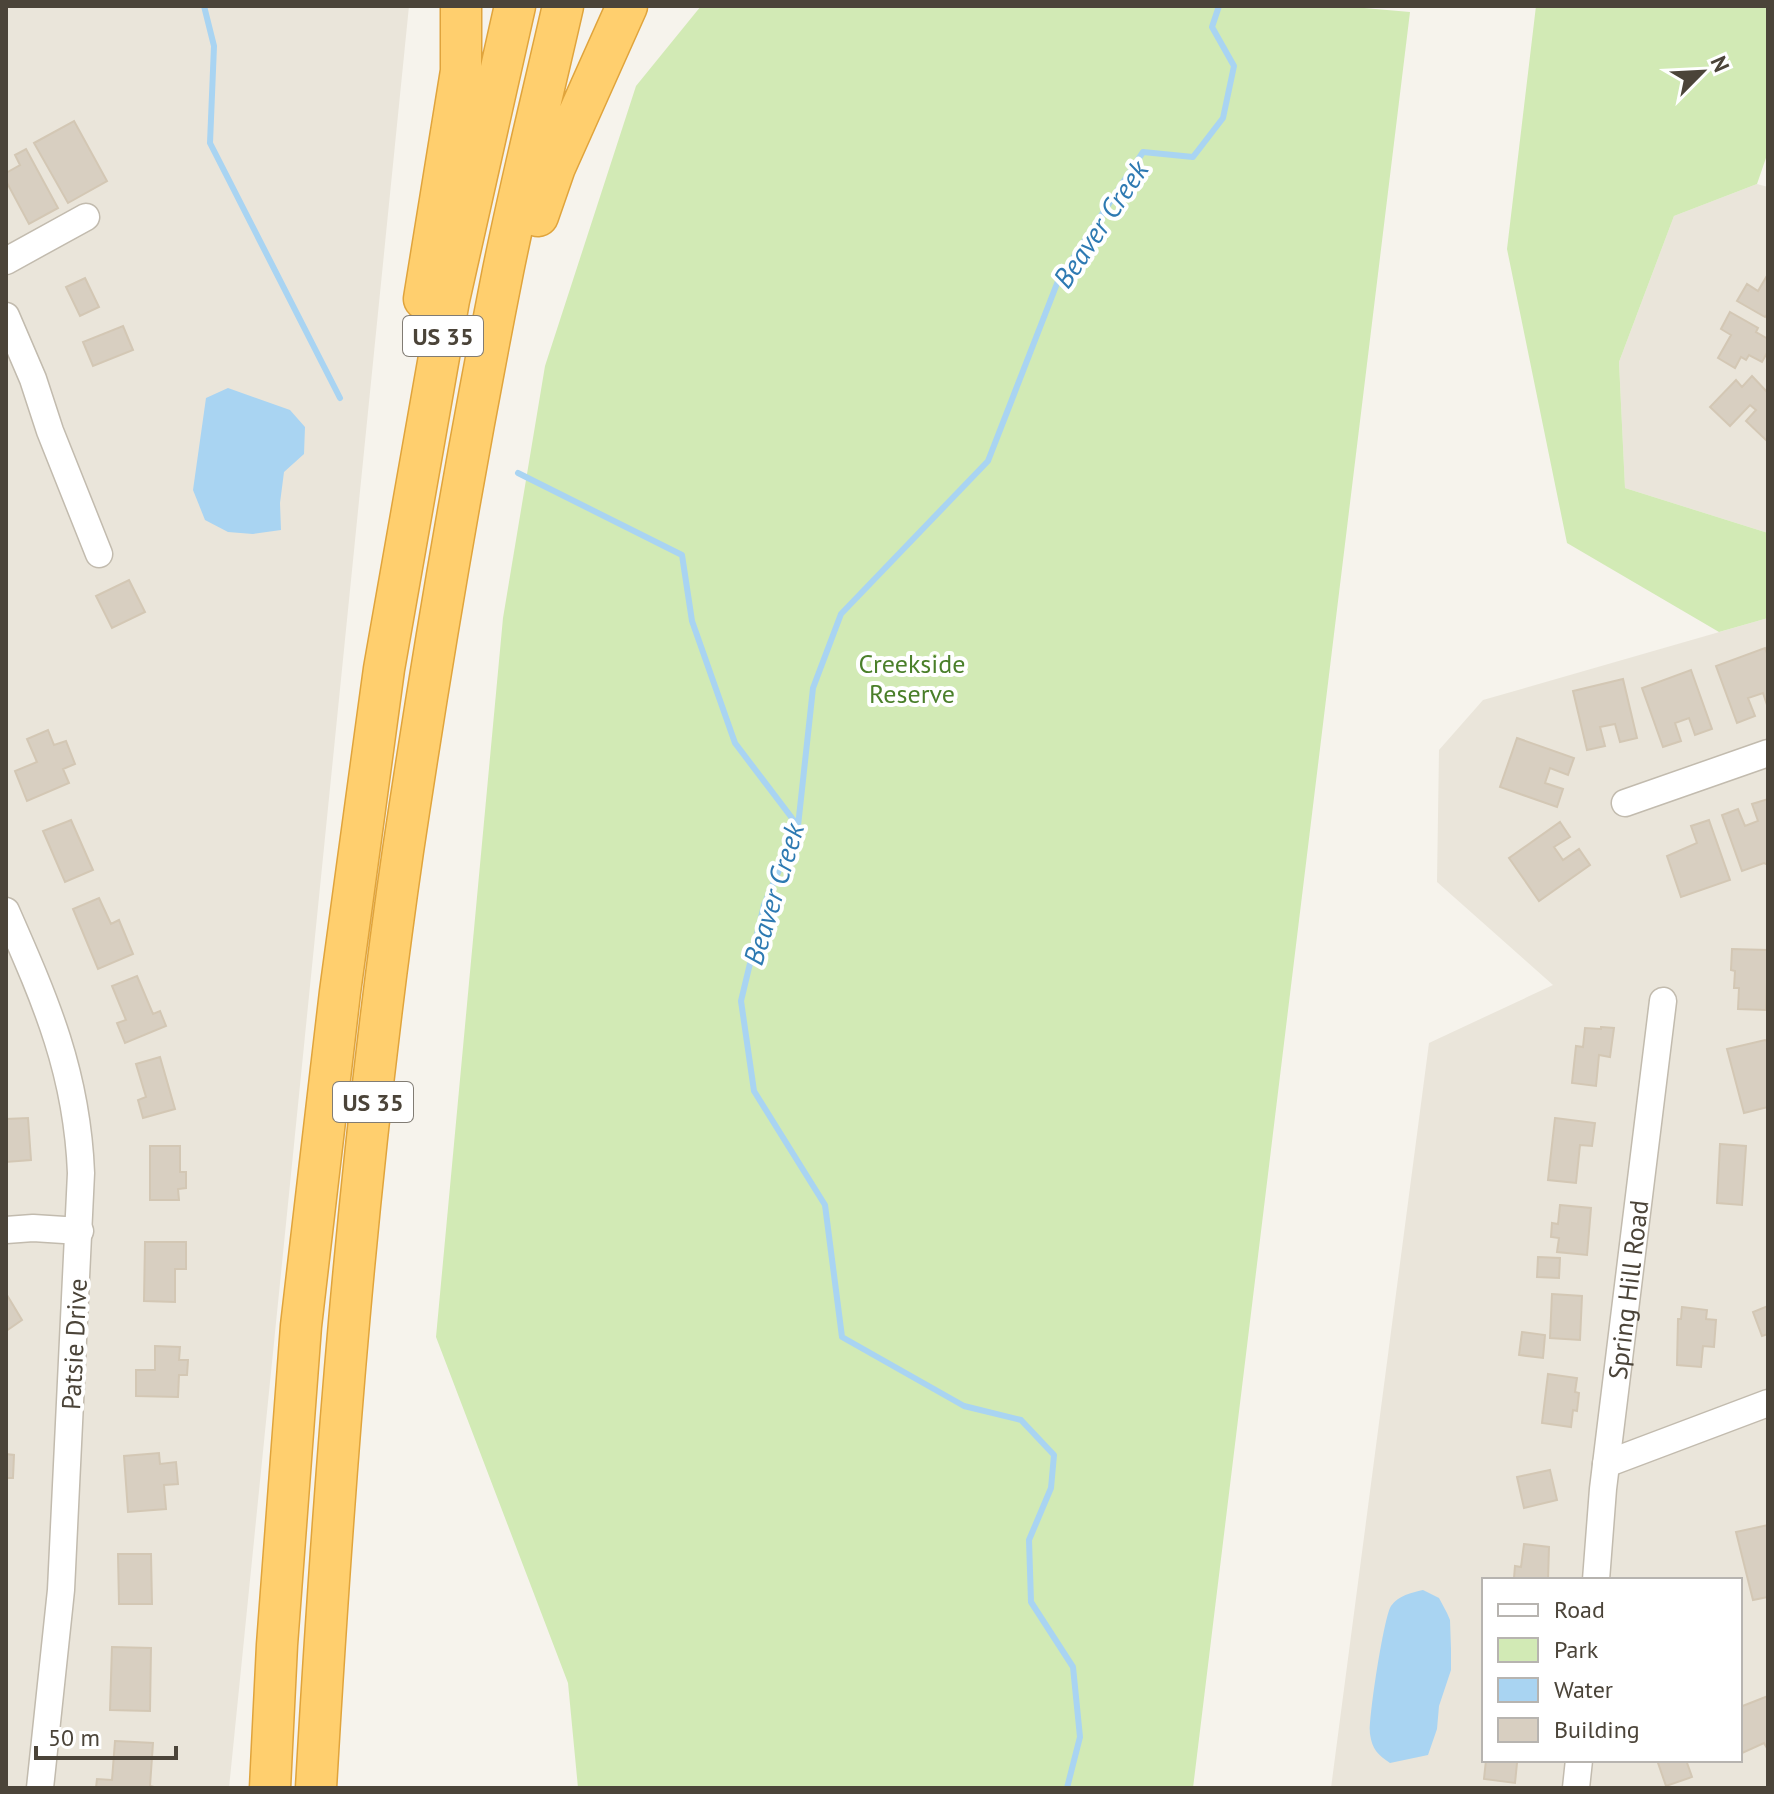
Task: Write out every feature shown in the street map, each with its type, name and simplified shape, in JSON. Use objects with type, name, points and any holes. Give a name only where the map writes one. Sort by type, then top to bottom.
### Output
[{"type":"highway","points":[[384,669],[393,494],[461,71],[461,6]]},
{"type":"highway","name":"US 35","points":[[270,1788],[277,1645],[301,1326],[340,992],[384,669],[449,300],[515,6]]},
{"type":"highway","name":"US 35","points":[[316,1788],[331,1519],[362,1188],[403,853],[450,558],[504,267],[563,6]]},
{"type":"highway","points":[[475,422],[555,167],[627,6]]},
{"type":"street","points":[[6,261],[86,217]]},
{"type":"street","points":[[6,316],[99,554]]},
{"type":"street","points":[[1625,803],[1768,753]]},
{"type":"street","name":"Patsie Drive","points":[[6,911],[53,1021],[68,1072],[80,1140],[80,1231],[61,1590],[40,1788]]},
{"type":"street","name":"Spring Hill Road","points":[[1596,1578],[1606,1464],[1663,1001]]},
{"type":"street","points":[[6,1230],[80,1231]]},
{"type":"street","points":[[1606,1464],[1768,1403]]},
{"type":"street","points":[[1576,1788],[1579,1762]]},
{"type":"shaded area","points":[[6,6],[409,6],[229,1788],[6,1788]]},
{"type":"shaded area","points":[[1757,184],[1768,187],[1768,533],[1625,488],[1619,362],[1674,216]]},
{"type":"shaded area","points":[[1768,618],[1768,1788],[1331,1788],[1429,1043],[1553,985],[1437,882],[1439,750],[1483,700]]},
{"type":"green space","name":"Creekside Reserve","points":[[701,6],[1341,6],[1410,12],[1193,1788],[578,1788],[568,1683],[436,1337],[503,618],[545,366],[636,86]]},
{"type":"green space","points":[[1536,6],[1768,6],[1768,152],[1757,184],[1674,216],[1619,362],[1625,488],[1768,533],[1768,618],[1719,632],[1567,543],[1507,249]]},
{"type":"water","points":[[228,388],[290,410],[305,427],[304,454],[284,472],[281,530],[253,534],[228,532],[205,520],[193,490],[206,398]]},
{"type":"water","points":[[1423,1590],[1439,1598],[1450,1620],[1451,1670],[1428,1755],[1390,1763],[1376,1751],[1370,1734],[1381,1647],[1391,1606],[1401,1597]]},
{"type":"building","points":[[74,121],[107,181],[68,203],[34,143]]},
{"type":"building","points":[[26,149],[58,208],[29,224],[6,181],[6,173],[20,165],[15,155]]},
{"type":"building","points":[[1768,274],[1768,313],[1765,317],[1737,301],[1747,284],[1758,291]]},
{"type":"building","points":[[85,278],[99,307],[80,316],[66,287]]},
{"type":"building","points":[[1730,312],[1758,328],[1756,332],[1768,339],[1768,351],[1762,362],[1749,355],[1746,360],[1741,357],[1735,368],[1718,358],[1731,335],[1721,329]]},
{"type":"building","points":[[123,326],[133,350],[93,366],[83,342]]},
{"type":"building","points":[[1752,376],[1768,393],[1768,442],[1746,421],[1756,410],[1750,405],[1730,426],[1710,407],[1736,380],[1742,387]]},
{"type":"building","points":[[129,580],[145,612],[112,628],[96,596]]},
{"type":"building","points":[[1765,648],[1768,656],[1768,708],[1763,693],[1748,698],[1755,716],[1737,723],[1716,666]]},
{"type":"building","points":[[1691,670],[1712,729],[1695,735],[1689,718],[1675,723],[1681,741],[1663,747],[1642,688]]},
{"type":"building","points":[[1623,679],[1637,738],[1620,742],[1615,724],[1600,727],[1605,746],[1587,750],[1573,691]]},
{"type":"building","points":[[48,730],[54,745],[66,741],[75,764],[63,769],[69,783],[27,801],[15,771],[37,762],[27,739]]},
{"type":"building","points":[[1517,738],[1574,758],[1568,775],[1550,768],[1545,783],[1563,789],[1557,807],[1500,787]]},
{"type":"building","points":[[1768,799],[1768,865],[1764,863],[1742,871],[1722,815],[1738,809],[1745,826],[1758,821],[1752,804]]},
{"type":"building","points":[[71,820],[93,870],[65,882],[43,831]]},
{"type":"building","points":[[1709,820],[1730,880],[1681,897],[1667,856],[1697,843],[1691,826]]},
{"type":"building","points":[[1560,822],[1570,837],[1554,847],[1563,860],[1579,849],[1590,865],[1539,901],[1509,858]]},
{"type":"building","points":[[99,898],[111,924],[119,920],[133,954],[98,969],[73,909]]},
{"type":"building","points":[[1732,949],[1768,950],[1766,1010],[1738,1009],[1739,988],[1734,988],[1735,971],[1731,970]]},
{"type":"building","points":[[137,976],[153,1014],[160,1011],[166,1026],[125,1043],[117,1023],[126,1020],[112,986]]},
{"type":"building","points":[[1585,1028],[1614,1028],[1610,1057],[1599,1055],[1596,1086],[1572,1083],[1576,1046],[1583,1047]]},
{"type":"building","points":[[1765,1040],[1768,1042],[1768,1107],[1744,1113],[1727,1049]]},
{"type":"building","points":[[160,1057],[175,1109],[143,1118],[138,1100],[146,1097],[136,1064]]},
{"type":"building","points":[[28,1118],[31,1160],[6,1162],[6,1119]]},
{"type":"building","points":[[1555,1118],[1595,1123],[1592,1146],[1580,1145],[1576,1183],[1548,1180]]},
{"type":"building","points":[[1720,1144],[1746,1146],[1742,1205],[1717,1203]]},
{"type":"building","points":[[150,1146],[180,1146],[180,1172],[186,1172],[186,1188],[178,1189],[179,1200],[150,1200]]},
{"type":"building","points":[[1560,1205],[1591,1208],[1587,1255],[1557,1252],[1559,1238],[1551,1237],[1552,1223],[1558,1224]]},
{"type":"building","points":[[145,1242],[186,1242],[186,1269],[175,1269],[175,1302],[144,1301]]},
{"type":"building","points":[[1538,1257],[1560,1258],[1559,1278],[1537,1277]]},
{"type":"building","points":[[1552,1294],[1582,1296],[1580,1340],[1550,1338]]},
{"type":"building","points":[[6,1296],[22,1320],[6,1331]]},
{"type":"building","points":[[1768,1306],[1768,1334],[1762,1336],[1753,1312]]},
{"type":"building","points":[[1682,1307],[1707,1310],[1706,1319],[1716,1320],[1714,1347],[1703,1346],[1701,1367],[1677,1365],[1678,1319],[1681,1319]]},
{"type":"building","points":[[1522,1332],[1545,1335],[1543,1358],[1519,1355]]},
{"type":"building","points":[[155,1346],[180,1347],[179,1360],[188,1360],[187,1375],[179,1375],[178,1397],[136,1396],[136,1370],[155,1370]]},
{"type":"building","points":[[1548,1374],[1577,1378],[1577,1411],[1573,1410],[1571,1427],[1542,1423]]},
{"type":"building","points":[[159,1453],[160,1464],[176,1462],[178,1484],[164,1485],[166,1509],[128,1512],[124,1456]]},
{"type":"building","points":[[6,1454],[14,1455],[13,1478],[7,1478],[7,1499]]},
{"type":"building","points":[[1550,1470],[1557,1500],[1524,1508],[1517,1477]]},
{"type":"building","points":[[1768,1525],[1768,1597],[1753,1600],[1736,1532]]},
{"type":"building","points":[[1524,1544],[1549,1547],[1548,1578],[1514,1578],[1515,1566],[1521,1567]]},
{"type":"building","points":[[118,1554],[151,1554],[152,1604],[119,1604]]},
{"type":"building","points":[[112,1647],[151,1648],[150,1711],[110,1710]]},
{"type":"building","points":[[1768,1696],[1768,1750],[1764,1743],[1742,1753],[1742,1706]]},
{"type":"building","points":[[115,1741],[153,1743],[150,1786],[158,1788],[96,1788],[97,1779],[112,1780]]},
{"type":"building","points":[[1486,1762],[1517,1763],[1515,1783],[1484,1779]]},
{"type":"building","points":[[1658,1762],[1687,1762],[1692,1777],[1666,1786]]},
{"type":"waterway","points":[[204,6],[214,46],[210,143],[340,398]]},
{"type":"waterway","name":"Beaver Creek","points":[[1067,1788],[1080,1737],[1073,1667],[1031,1602],[1029,1540],[1051,1488],[1054,1455],[1021,1420],[964,1406],[842,1337],[825,1205],[754,1091],[741,1001],[764,905],[798,826],[813,688],[841,614],[988,461],[1058,281],[1143,152],[1193,157],[1223,118],[1234,66],[1212,27],[1219,6]]},
{"type":"waterway","points":[[518,473],[682,555],[692,621],[735,743],[798,826]]}]
